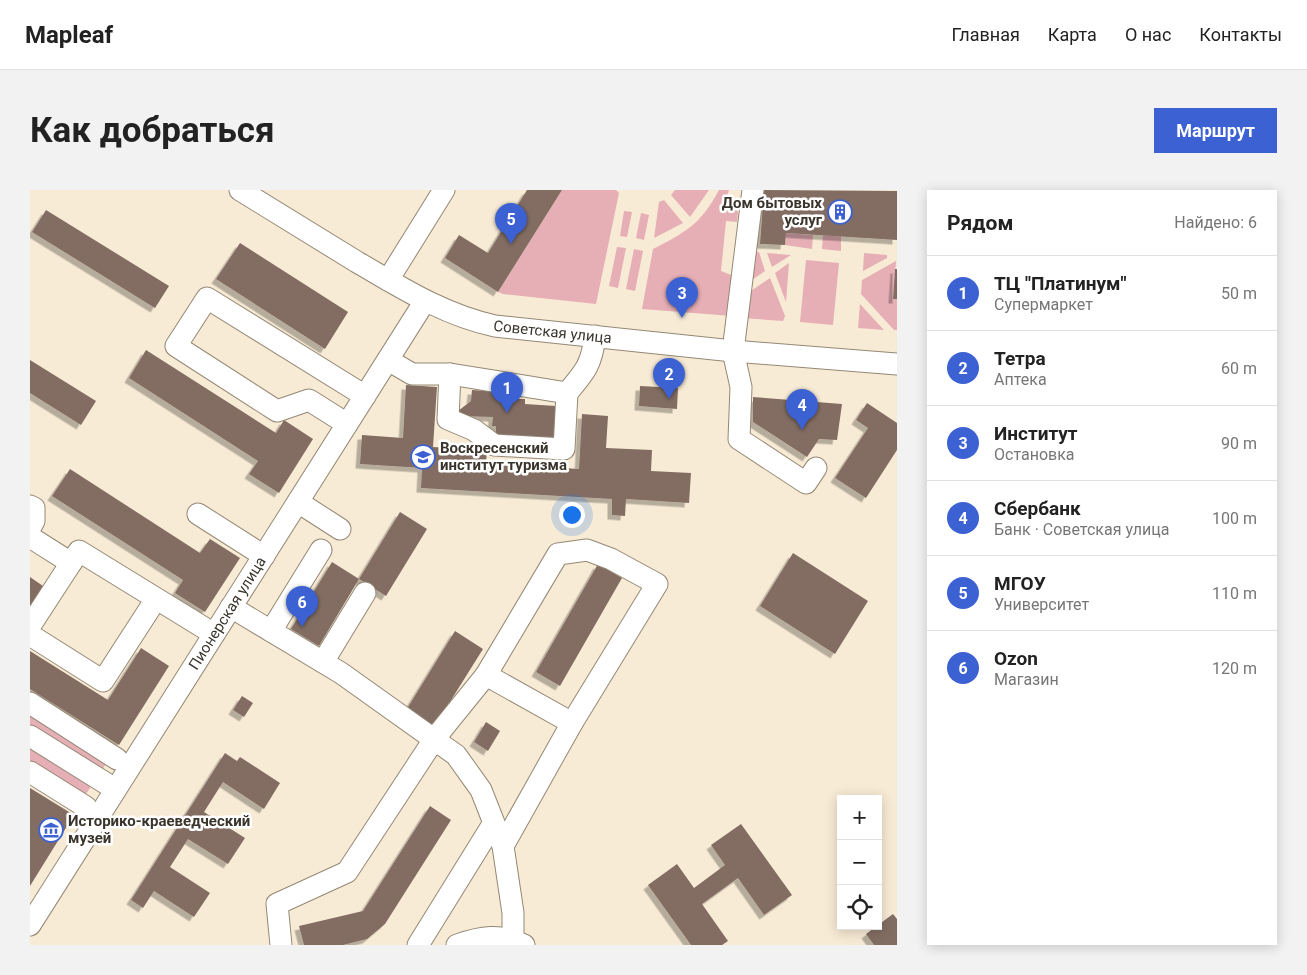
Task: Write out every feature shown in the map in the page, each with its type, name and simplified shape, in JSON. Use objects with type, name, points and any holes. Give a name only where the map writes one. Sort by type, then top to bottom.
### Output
[{"type":"street","name":"Советская улица","points":[[240,190],[425,302],[455,314],[495,326],[733,351],[897,364]]},
{"type":"street","points":[[388,280],[444,190]]},
{"type":"street","points":[[753,190],[733,351],[741,387],[739,439],[806,483],[816,468]]},
{"type":"street","points":[[347,424],[309,400],[277,412],[176,346],[207,298],[365,396]]},
{"type":"street","name":"Пионерская улица","points":[[30,925],[425,302]]},
{"type":"street","points":[[450,374],[448,419],[474,430],[494,445],[564,449],[567,393],[583,374],[593,356],[595,336]]},
{"type":"street","points":[[388,360],[412,374],[450,374],[567,393]]},
{"type":"street","points":[[298,502],[340,529]]},
{"type":"street","points":[[30,506],[34,508],[34,521],[30,528]]},
{"type":"street","points":[[198,514],[264,556]]},
{"type":"street","points":[[30,537],[71,563]]},
{"type":"street","points":[[271,632],[320,550]]},
{"type":"street","points":[[281,945],[277,904],[347,872],[435,738],[486,675],[558,554],[586,550],[611,559],[657,584],[572,723],[503,846]]},
{"type":"street","points":[[30,626],[79,551],[214,634]]},
{"type":"street","points":[[323,662],[365,593]]},
{"type":"street","points":[[30,634],[103,681],[156,599]]},
{"type":"street","points":[[231,608],[323,662],[435,738],[456,755],[481,790],[503,846],[518,942],[488,936],[457,945]]},
{"type":"street","points":[[486,675],[572,723]]},
{"type":"street","points":[[30,703],[117,759]]},
{"type":"street","points":[[30,736],[107,784]]},
{"type":"street","points":[[30,772],[86,808]]},
{"type":"street","points":[[418,945],[493,824]]},
{"type":"shaded area","points":[[562,190],[616,190],[619,193],[596,304],[498,292]]},
{"type":"shaded area","points":[[675,190],[709,190],[690,217],[671,195]]},
{"type":"shaded area","points":[[719,190],[729,190],[727,196],[738,212],[737,222],[726,221],[721,271],[736,277],[732,316],[642,309],[653,249],[692,226],[706,211]]},
{"type":"shaded area","points":[[664,200],[683,223],[654,238],[659,202]]},
{"type":"shaded area","points":[[624,211],[632,212],[627,237],[620,236]]},
{"type":"shaded area","points":[[641,213],[649,215],[644,240],[636,238]]},
{"type":"shaded area","points":[[786,233],[813,235],[812,249],[785,245]]},
{"type":"shaded area","points":[[823,235],[841,236],[841,251],[822,249]]},
{"type":"shaded area","points":[[617,247],[626,248],[618,288],[609,286]]},
{"type":"shaded area","points":[[634,249],[643,251],[635,291],[626,289]]},
{"type":"shaded area","points":[[755,252],[759,252],[765,271],[752,280]]},
{"type":"shaded area","points":[[767,253],[791,255],[772,267]]},
{"type":"shaded area","points":[[864,253],[887,255],[887,258],[863,271]]},
{"type":"shaded area","points":[[806,260],[839,263],[833,325],[800,322]]},
{"type":"shaded area","points":[[896,261],[893,299],[897,299],[897,330],[894,330],[861,294],[862,280]]},
{"type":"shaded area","points":[[789,263],[786,302],[775,273]]},
{"type":"shaded area","points":[[770,278],[785,316],[783,321],[742,318],[745,295]]},
{"type":"shaded area","points":[[860,304],[884,330],[858,328]]},
{"type":"shaded area","points":[[30,712],[108,761],[100,773],[30,729]]},
{"type":"shaded area","points":[[30,745],[92,785],[84,797],[30,763]]},
{"type":"building","points":[[527,190],[562,190],[498,292],[445,258],[459,235],[488,253]]},
{"type":"building","name":"Дом бытовых услуг","points":[[764,190],[897,191],[897,240],[786,233],[785,245],[760,244]]},
{"type":"building","points":[[46,210],[169,286],[155,308],[32,232]]},
{"type":"building","points":[[240,243],[348,312],[325,349],[216,279]]},
{"type":"building","points":[[895,269],[897,269],[897,299],[893,299]]},
{"type":"building","points":[[146,350],[276,433],[284,420],[313,439],[279,493],[249,474],[258,461],[129,378]]},
{"type":"building","points":[[30,360],[96,401],[81,425],[30,393]]},
{"type":"building","name":"Воскресенский институт туризма","points":[[406,385],[437,387],[433,447],[487,450],[486,463],[579,469],[582,414],[608,416],[606,448],[652,450],[651,471],[691,473],[689,503],[626,499],[625,516],[612,515],[612,499],[421,488],[422,468],[360,464],[362,435],[403,438]]},
{"type":"building","points":[[640,386],[678,388],[677,409],[639,406]]},
{"type":"building","points":[[472,390],[503,392],[510,399],[525,399],[525,404],[556,406],[554,438],[496,435],[496,426],[492,426],[493,417],[460,416],[458,411],[471,401]]},
{"type":"building","points":[[753,397],[842,404],[837,440],[819,439],[807,457],[753,422]]},
{"type":"building","points":[[867,403],[897,423],[897,450],[866,498],[835,478],[868,428],[856,420]]},
{"type":"building","points":[[70,469],[200,553],[210,539],[240,558],[205,612],[175,593],[183,580],[52,496]]},
{"type":"building","points":[[400,512],[427,529],[386,596],[359,579]]},
{"type":"building","points":[[793,553],[868,601],[835,654],[760,606]]},
{"type":"building","points":[[332,562],[359,579],[319,646],[291,629]]},
{"type":"building","points":[[598,564],[622,578],[560,686],[536,672]]},
{"type":"building","points":[[30,577],[43,586],[30,607]]},
{"type":"building","points":[[455,631],[483,649],[433,729],[405,712]]},
{"type":"building","points":[[141,648],[169,666],[119,745],[30,689],[30,651],[108,700]]},
{"type":"building","points":[[242,696],[253,703],[244,717],[233,710]]},
{"type":"building","points":[[486,722],[500,731],[488,751],[474,742]]},
{"type":"building","points":[[225,753],[237,761],[240,757],[280,783],[264,809],[223,782],[204,812],[245,838],[228,864],[188,839],[170,867],[210,893],[194,917],[154,891],[143,908],[131,900]]},
{"type":"building","points":[[30,788],[74,815],[30,886]]},
{"type":"building","points":[[430,806],[451,820],[385,924],[367,939],[343,945],[304,945],[299,926],[363,911]]},
{"type":"building","points":[[741,824],[792,895],[764,915],[738,878],[702,904],[728,941],[722,945],[691,945],[648,885],[677,864],[694,888],[725,865],[711,845]]},
{"type":"building","points":[[893,914],[897,919],[897,945],[874,945],[866,934],[871,930],[882,930],[882,922]]},
{"type":"place","name":"Дом бытовых услуг","points":[[840,212]]},
{"type":"place","name":"МГОУ","points":[[511,244]]},
{"type":"place","name":"Институт","points":[[682,318]]},
{"type":"place","name":"Тетра","points":[[669,399]]},
{"type":"place","name":"ТЦ \"Платинум\"","points":[[507,413]]},
{"type":"place","name":"Сбербанк","points":[[802,430]]},
{"type":"place","name":"Воскресенский институт туризма","points":[[423,457]]},
{"type":"place","name":"Ozon","points":[[302,627]]},
{"type":"place","name":"Историко-краеведческий музей","points":[[51,830]]}]
